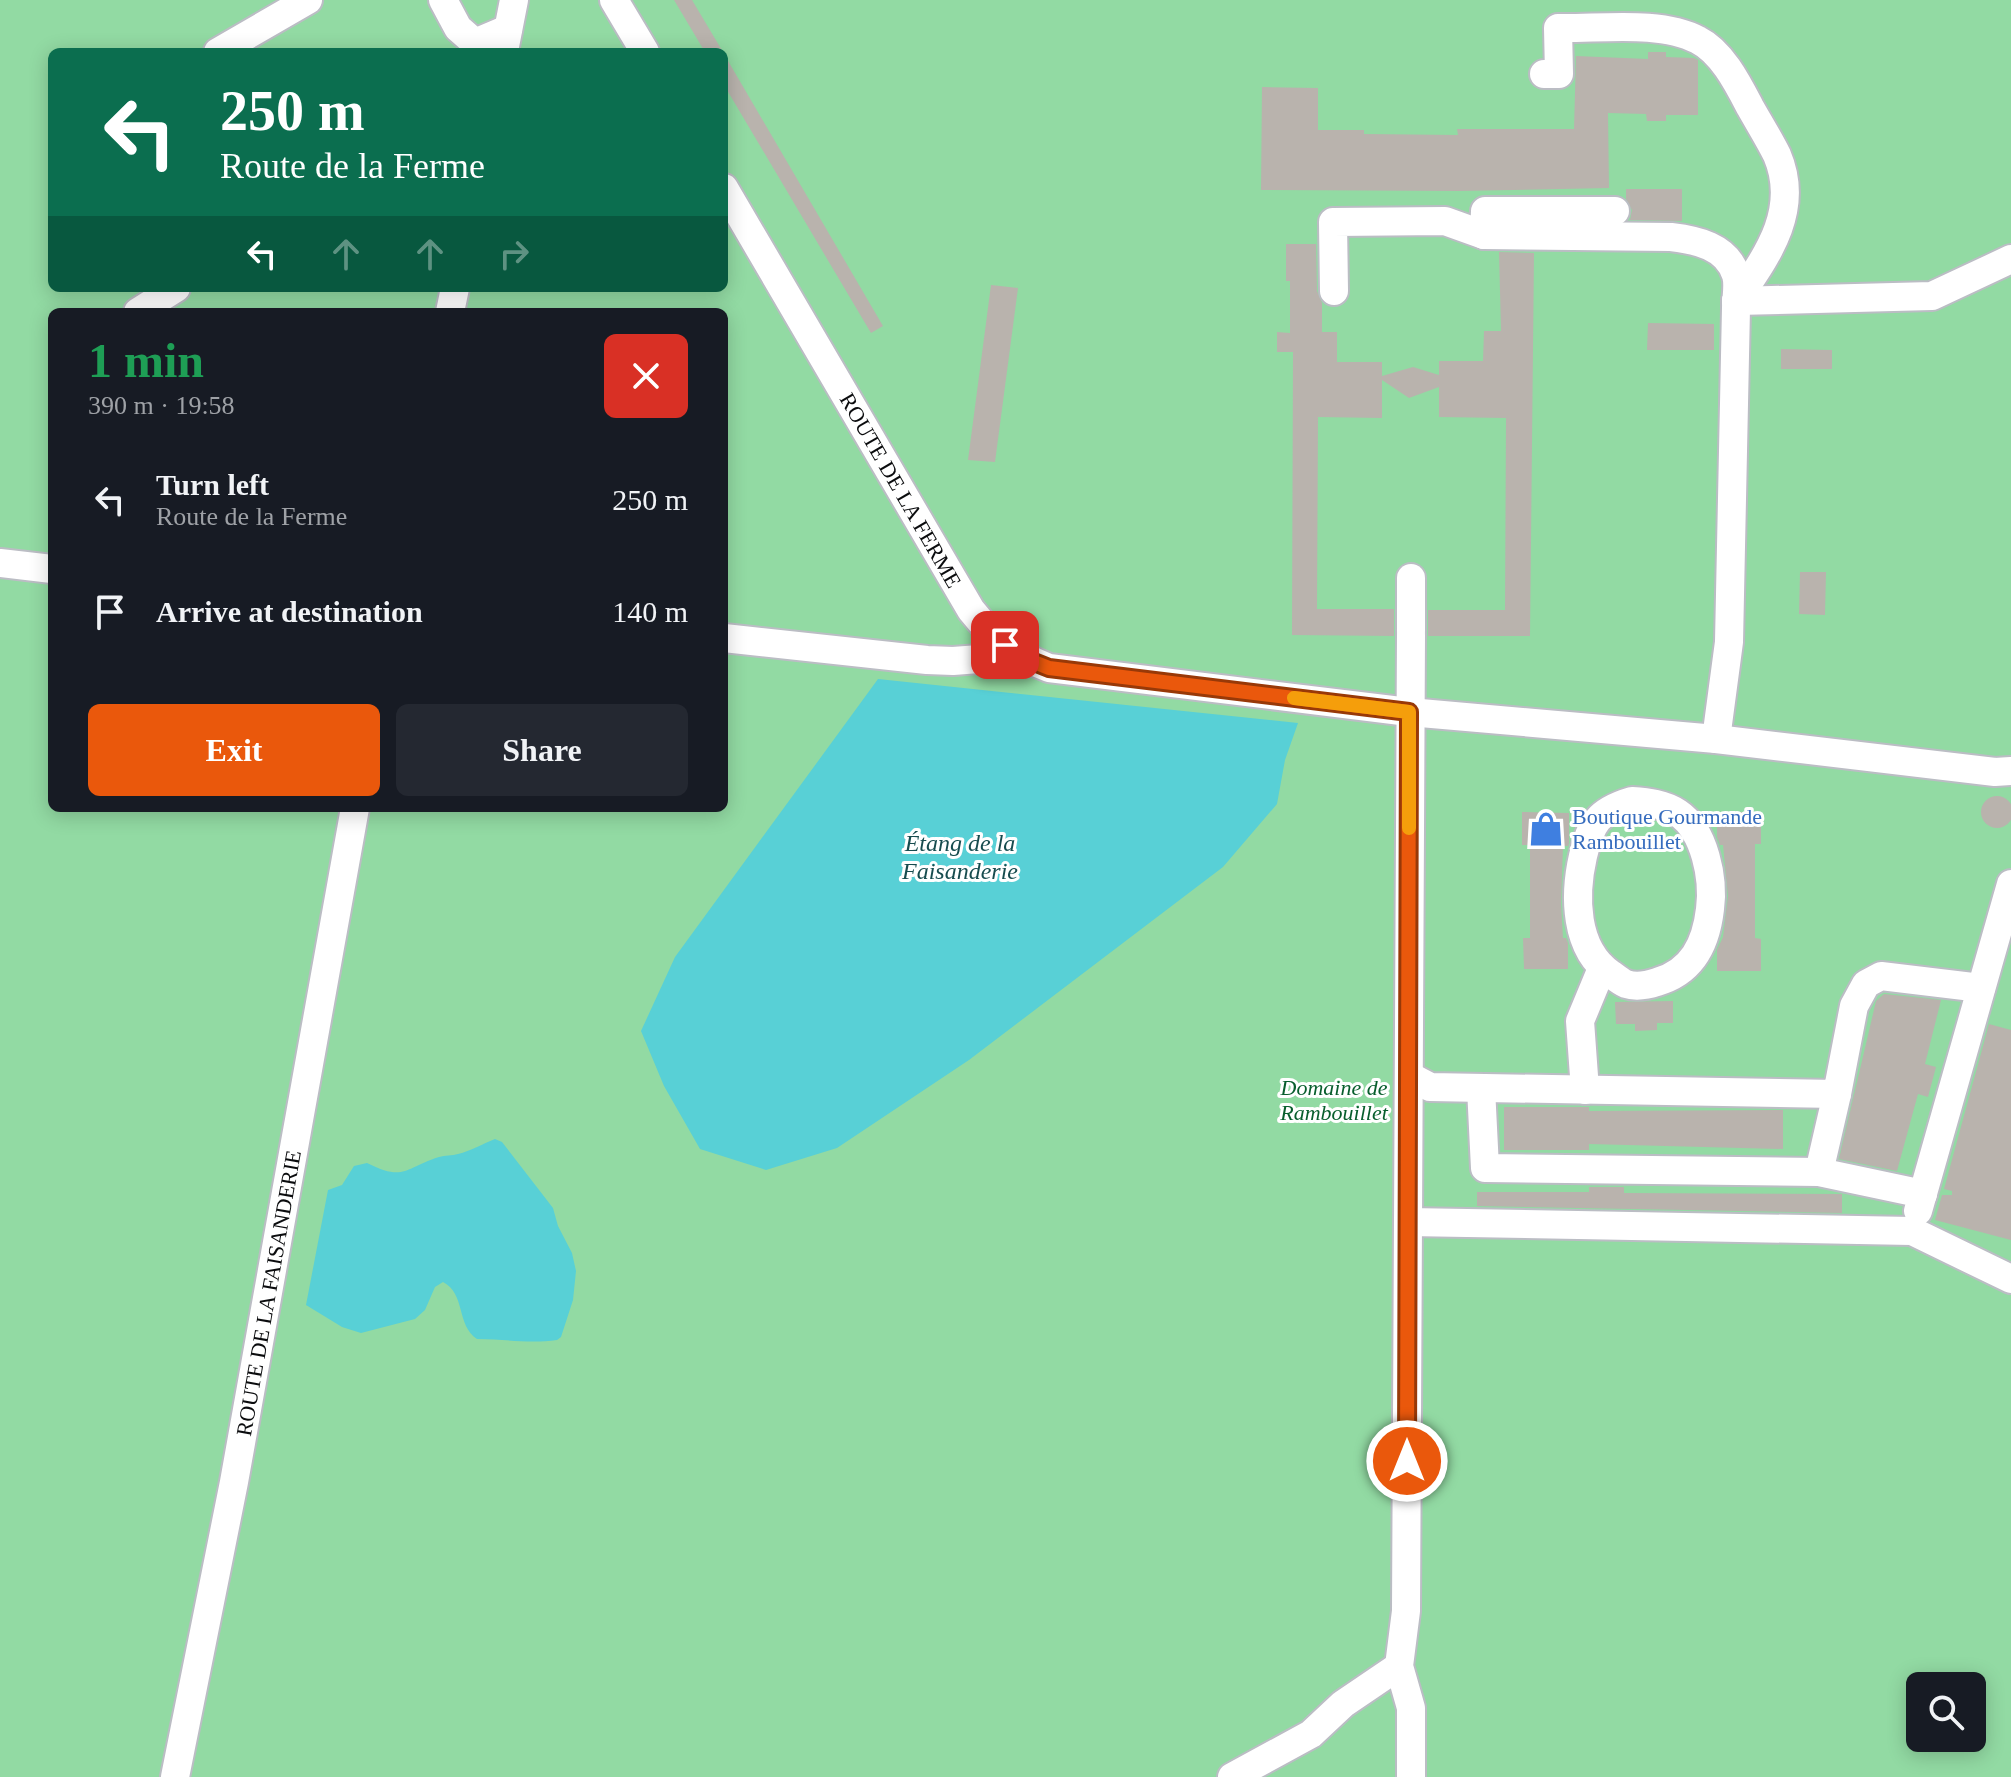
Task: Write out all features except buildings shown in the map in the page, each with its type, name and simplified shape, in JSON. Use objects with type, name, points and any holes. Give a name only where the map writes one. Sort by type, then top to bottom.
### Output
[{"type":"street","points":[[225,48],[308,0]]},
{"type":"street","points":[[443,0],[458,28],[475,43],[506,40],[514,0]]},
{"type":"street","points":[[614,0],[643,48]]},
{"type":"street","points":[[1544,74],[1559,74],[1558,28],[1677,31],[1700,41],[1721,61],[1738,84],[1777,157],[1786,196],[1776,237],[1736,301]]},
{"type":"street","name":"ROUTE DE LA FERME","points":[[728,195],[971,610],[990,634],[1019,656],[1049,668],[1409,712],[1716,739],[1995,772],[2011,771]]},
{"type":"street","points":[[1484,235],[1485,211],[1615,211]]},
{"type":"street","points":[[1334,291],[1333,222],[1445,221],[1484,235],[1671,237],[1697,241],[1722,253],[1736,275],[1736,301],[1729,642],[1716,739]]},
{"type":"street","points":[[1736,301],[1932,296],[2011,259]]},
{"type":"street","points":[[0,563],[48,569]]},
{"type":"street","points":[[1411,578],[1406,1611],[1399,1666],[1411,1708],[1411,1777]]},
{"type":"street","points":[[728,638],[927,660],[1019,656]]},
{"type":"street","points":[[1632,801],[1657,803],[1678,812],[1688,821],[1699,840],[1706,863],[1710,908],[1699,952],[1687,967],[1668,979],[1647,985],[1626,984],[1602,968],[1588,947],[1580,924],[1577,897],[1588,836],[1596,820],[1614,806],[1632,801]]},
{"type":"street","name":"ROUTE DE LA FAISANDERIE","points":[[175,1777],[234,1482],[354,812]]},
{"type":"street","points":[[1912,1231],[2011,884]]},
{"type":"street","points":[[1585,1090],[1580,1021],[1602,968]]},
{"type":"street","points":[[1819,1172],[1854,1006],[1866,984],[1881,976],[1981,988]]},
{"type":"street","points":[[1409,1076],[1430,1087],[1837,1094]]},
{"type":"street","points":[[1481,1088],[1485,1168],[1819,1172],[1923,1194]]},
{"type":"street","points":[[1408,1222],[1912,1231],[2011,1279]]},
{"type":"street","points":[[1232,1777],[1311,1734],[1343,1704],[1399,1666]]},
{"type":"green space","name":"Domaine de Rambouillet","points":[[0,0],[2011,0],[2011,1777],[0,1777]]},
{"type":"water","name":"Étang de la Faisanderie","points":[[878,679],[1298,723],[1285,760],[1277,804],[1223,867],[969,1060],[837,1148],[766,1170],[700,1149],[664,1086],[641,1031],[675,957]]},
{"type":"water","points":[[495,1139],[502,1142],[553,1208],[572,1253],[576,1271],[573,1300],[561,1337],[537,1342],[477,1339],[466,1326],[455,1294],[443,1282],[435,1287],[425,1310],[415,1319],[361,1333],[342,1327],[306,1305],[328,1190],[342,1185],[354,1166],[367,1163],[389,1172],[404,1171]]},
{"type":"slow traffic","points":[[1294,698],[1409,712],[1409,828]]},
{"type":"place","name":"Boutique Gourmande Rambouillet","points":[[1546,829]]},
{"type":"route","points":[[1005,645],[1019,656],[1049,668],[1409,712],[1407,1461]]}]
